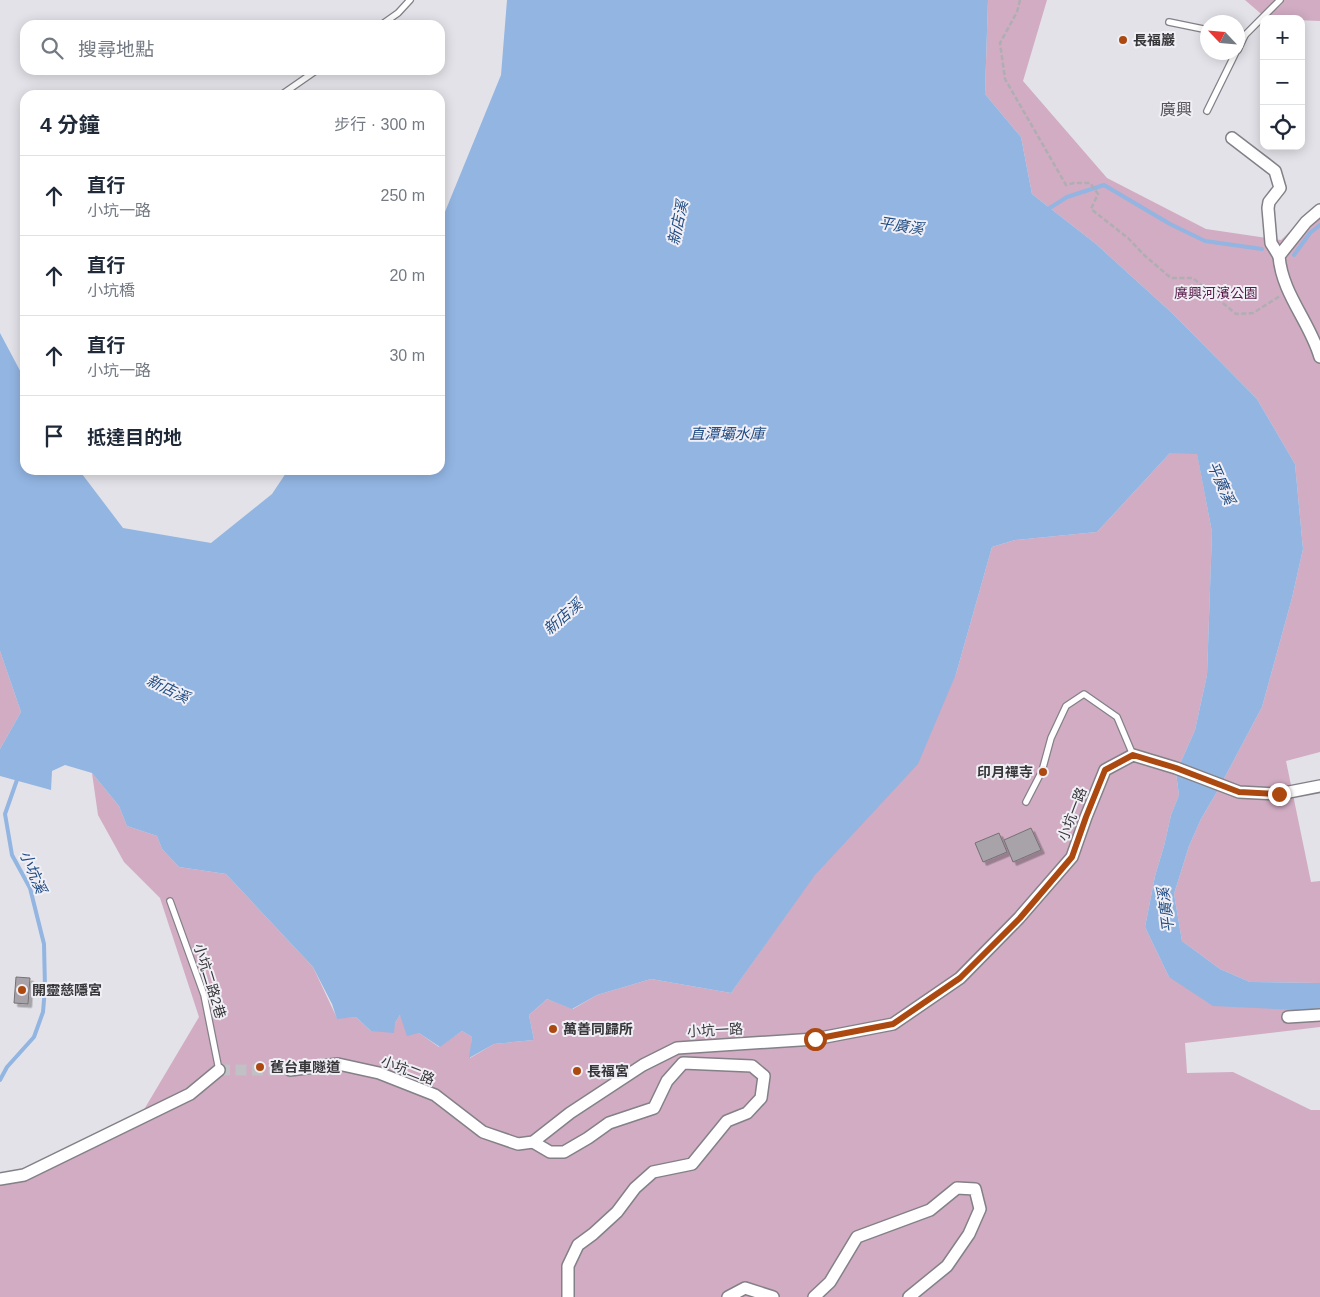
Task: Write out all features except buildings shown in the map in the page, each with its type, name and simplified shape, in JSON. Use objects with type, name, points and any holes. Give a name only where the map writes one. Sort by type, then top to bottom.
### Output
[{"type":"street","points":[[1232,138],[1275,171],[1280,188],[1268,208],[1271,243],[1279,256],[1280,270],[1288,291],[1320,357]]},
{"type":"street","points":[[1279,256],[1306,222],[1320,210]]},
{"type":"street","points":[[1133,755],[1176,768],[1239,792],[1279,794],[1320,786]]},
{"type":"street","name":"小坑一路","points":[[533,1142],[570,1114],[643,1065],[677,1048],[815,1039],[893,1024],[960,978],[1020,918],[1072,857],[1105,770],[1133,755]]},
{"type":"street","points":[[1288,1017],[1320,1015]]},
{"type":"street","points":[[533,1142],[550,1152],[564,1152],[609,1123],[654,1108],[668,1081],[683,1063],[752,1066],[764,1076],[761,1098],[747,1113],[727,1121],[692,1164],[653,1172],[634,1188],[617,1212],[578,1246],[568,1266],[568,1297]]},
{"type":"street","name":"小坑二路","points":[[290,1070],[338,1064],[378,1073],[434,1095],[483,1132],[518,1144],[533,1142]]},
{"type":"street","points":[[0,1179],[24,1175],[190,1094],[219,1070]]},
{"type":"street","points":[[814,1297],[830,1282],[857,1237],[930,1210],[957,1188],[975,1189],[980,1209],[969,1234],[947,1266],[909,1297]]},
{"type":"street","points":[[728,1297],[746,1288],[773,1297]]},
{"type":"lane","points":[[388,20],[398,13],[410,0]]},
{"type":"lane","points":[[1245,35],[1280,0]]},
{"type":"lane","points":[[1168,22],[1200,28]]},
{"type":"lane","points":[[1207,111],[1232,60]]},
{"type":"lane","points":[[288,90],[310,75]]},
{"type":"lane","points":[[1026,802],[1042,771],[1051,738],[1066,706],[1084,694],[1117,717],[1133,755]]},
{"type":"lane","name":"小坑二路2巷","points":[[170,901],[204,995],[219,1070]]},
{"type":"path","points":[[1020,0],[1017,12],[1000,43],[1005,80],[1066,185],[1090,183],[1098,194],[1091,209],[1128,238],[1144,255],[1171,278],[1193,278],[1236,314],[1253,313],[1288,291]]},
{"type":"green space","name":"廣興河濱公園","points":[[988,0],[1047,0],[1023,81],[1107,178],[1206,229],[1281,240],[1320,203],[1320,752],[1286,761],[1311,882],[1320,881],[1320,983],[1250,982],[1220,969],[1182,941],[1174,894],[1189,846],[1201,819],[1262,707],[1292,598],[1303,549],[1295,464],[1257,399],[1173,314],[1096,244],[1032,194],[1021,137],[985,94]]},
{"type":"green space","points":[[1245,0],[1320,0],[1320,21],[1305,20],[1305,15],[1262,15]]},
{"type":"green space","points":[[1170,453],[1197,453],[1212,532],[1207,675],[1195,730],[1176,773],[1179,795],[1171,815],[1155,876],[1145,927],[1169,977],[1320,1011],[1320,1027],[1185,1043],[1187,1073],[1233,1072],[1311,1110],[1320,1110],[1320,1297],[0,1297],[0,1182],[139,1118],[199,1017],[160,898],[124,862],[98,815],[92,773],[119,806],[127,826],[157,836],[162,849],[179,867],[226,874],[313,967],[337,1018],[356,1017],[371,1031],[395,1023],[400,1015],[419,1033],[439,1047],[462,1031],[472,1037],[470,1058],[494,1044],[534,1040],[529,1015],[547,999],[573,1009],[597,995],[651,979],[731,993],[956,674],[992,547],[1015,540],[1097,532]]},
{"type":"green space","points":[[0,651],[21,712],[0,749]]},
{"type":"water","name":"直潭壩水庫","points":[[507,0],[988,0],[985,94],[1021,137],[1032,194],[1096,244],[1173,314],[1257,399],[1295,464],[1303,549],[1292,598],[1262,707],[1201,819],[1189,846],[1174,894],[1182,941],[1220,969],[1250,982],[1320,983],[1320,1011],[1213,1006],[1169,977],[1145,927],[1155,876],[1171,815],[1179,795],[1176,773],[1195,730],[1207,675],[1212,532],[1197,454],[1170,453],[1097,532],[1015,540],[992,547],[956,674],[918,764],[815,875],[731,993],[651,979],[597,995],[572,1009],[547,999],[529,1015],[534,1040],[494,1044],[469,1058],[472,1037],[462,1031],[440,1047],[419,1033],[407,1036],[400,1015],[395,1023],[394,1033],[371,1031],[356,1017],[337,1019],[332,1004],[313,967],[226,874],[179,867],[162,849],[157,836],[127,826],[119,806],[92,773],[65,765],[52,771],[51,790],[0,776],[0,749],[21,712],[0,651],[0,333],[20,371],[20,475],[83,475],[123,528],[211,543],[272,494],[285,475],[445,475],[445,212],[501,75]]},
{"type":"waterway","points":[[1045,211],[1067,197],[1104,185],[1170,224],[1205,241],[1262,249]]},
{"type":"waterway","points":[[1294,255],[1310,233],[1320,225]]},
{"type":"waterway","name":"小坑溪","points":[[0,1080],[7,1067],[34,1037],[43,1012],[45,988],[44,944],[30,888],[12,855],[5,814],[18,777]]},
{"type":"tunnel","points":[[219,1070],[290,1070]]},
{"type":"place","name":"長福巖","points":[[1123,40]]},
{"type":"place","name":"印月禪寺","points":[[1043,772]]},
{"type":"place","name":"開靈慈隱宮","points":[[22,990]]},
{"type":"place","name":"萬善同歸所","points":[[553,1029]]},
{"type":"place","name":"舊台車隧道","points":[[260,1067]]},
{"type":"place","name":"長福宮","points":[[577,1071]]},
{"type":"district","name":"廣興","points":[[1176,109]]},
{"type":"route","points":[[815,1039],[893,1024],[960,978],[1020,918],[1072,857],[1105,770],[1133,755],[1176,768],[1239,792],[1279,794]]},
{"type":"water label","name":"新店溪","points":[[678,223]]},
{"type":"water label","name":"平廣溪","points":[[901,226]]},
{"type":"water label","name":"平廣溪","points":[[1221,483]]},
{"type":"water label","name":"新店溪","points":[[563,617]]},
{"type":"water label","name":"新店溪","points":[[168,689]]},
{"type":"water label","name":"平廣溪","points":[[1166,910]]}]
